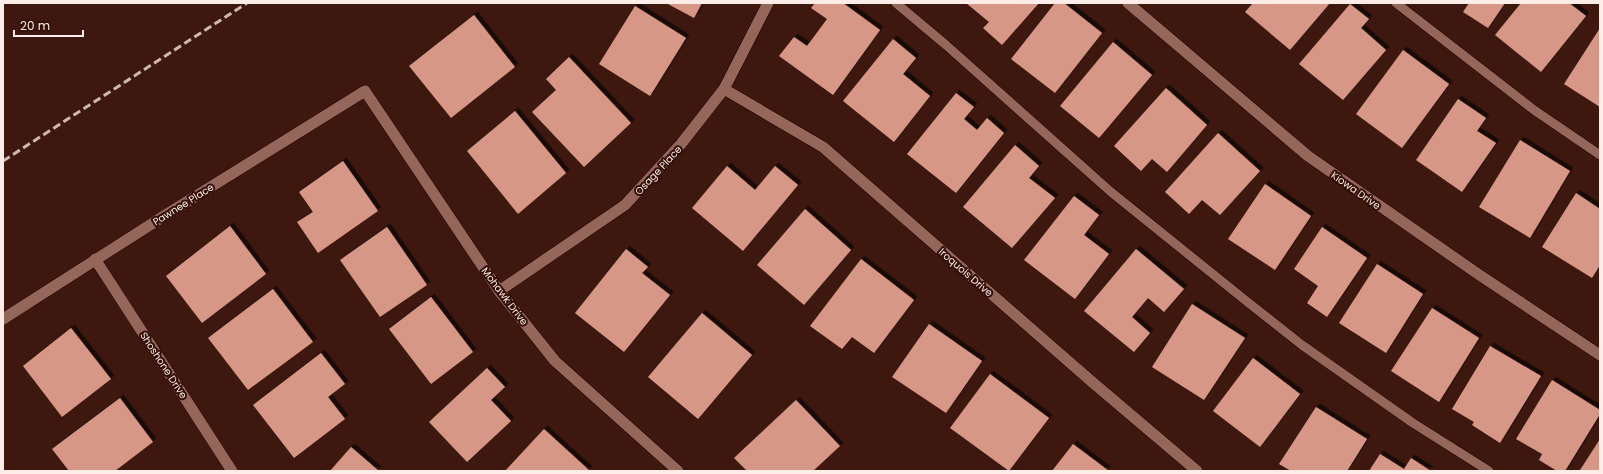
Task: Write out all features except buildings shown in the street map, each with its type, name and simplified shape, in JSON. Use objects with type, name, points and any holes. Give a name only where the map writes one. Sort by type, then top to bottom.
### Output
[{"type":"street","name":"Osage Place","points":[[500,292],[625,205],[681,144],[724,89],[768,3]]},
{"type":"street","name":"Kiowa Drive","points":[[1128,3],[1308,156],[1478,274],[1600,355]]},
{"type":"street","name":"Iroquois Drive","points":[[724,89],[823,147],[1085,376],[1197,471]]},
{"type":"street","name":"Mohawk Drive","points":[[365,91],[500,292],[555,360],[678,471]]},
{"type":"street","name":"Pawnee Place","points":[[3,319],[365,91]]},
{"type":"street","name":"Shoshone Drive","points":[[96,260],[232,471]]},
{"type":"lane","points":[[896,3],[946,45],[1111,192],[1296,341],[1413,422],[1489,471]]},
{"type":"lane","points":[[1396,3],[1534,110],[1600,155]]},
{"type":"railway","points":[[3,161],[247,3]]}]
